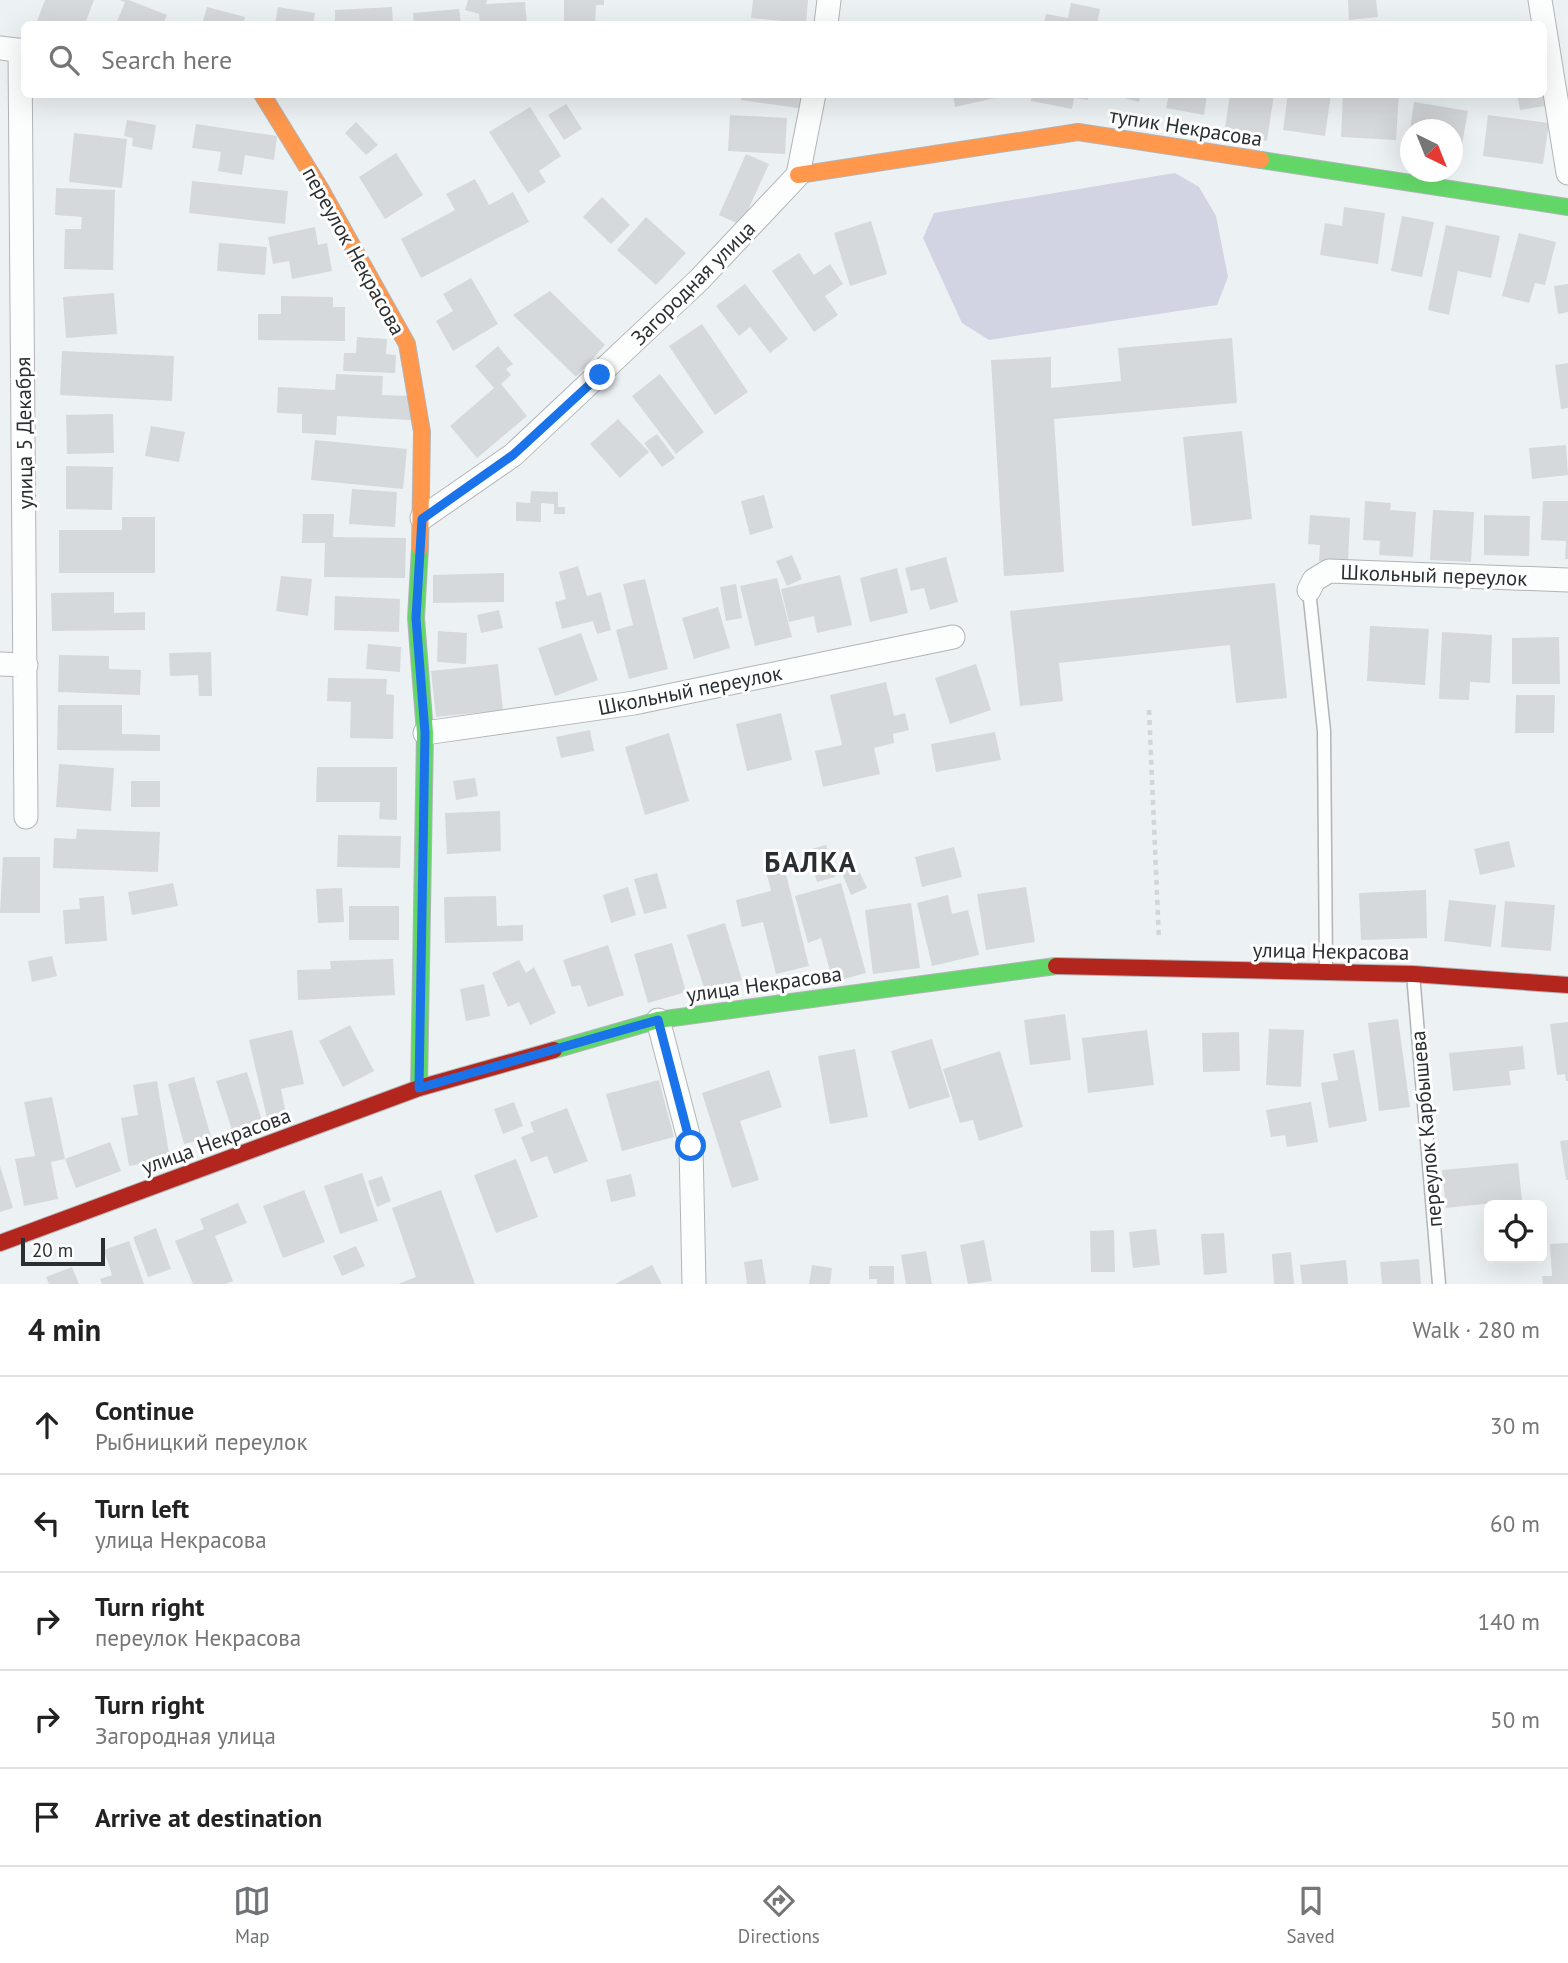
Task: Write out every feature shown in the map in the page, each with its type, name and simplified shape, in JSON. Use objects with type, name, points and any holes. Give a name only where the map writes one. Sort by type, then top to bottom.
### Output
[{"type":"street","points":[[825,21],[828,0]]},
{"type":"street","points":[[1540,0],[1543,21]]},
{"type":"street","points":[[1547,43],[1568,173]]},
{"type":"street","name":"улица 5 Декабря","points":[[15,50],[26,665],[26,817]]},
{"type":"street","name":"переулок Некрасова","points":[[264,98],[320,188],[407,344],[422,432],[422,519],[416,618],[425,733],[419,1088]]},
{"type":"street","points":[[798,175],[813,98]]},
{"type":"street","name":"тупик Некрасова","points":[[798,175],[1078,132],[1568,206]]},
{"type":"street","name":"Загородная улица","points":[[422,519],[523,446],[699,280],[798,175]]},
{"type":"street","name":"Школьный переулок","points":[[1309,590],[1314,580],[1329,571],[1568,580]]},
{"type":"street","name":"Школьный переулок","points":[[425,733],[634,703],[953,637]]},
{"type":"street","points":[[0,664],[26,665]]},
{"type":"street","name":"улица Некрасова","points":[[0,1243],[419,1088],[658,1020],[1050,966],[1413,974],[1568,985]]},
{"type":"street","points":[[658,1020],[691,1146],[694,1284]]},
{"type":"lane","points":[[1309,590],[1324,731],[1326,971]]},
{"type":"lane","name":"переулок Карбышева","points":[[1413,974],[1439,1284]]},
{"type":"path","points":[[1149,710],[1160,969]]},
{"type":"shaded area","points":[[1175,173],[1199,187],[1216,216],[1228,277],[1217,305],[989,340],[962,323],[923,238],[934,213]]},
{"type":"building","points":[[45,0],[94,0],[86,21],[37,21]]},
{"type":"building","points":[[119,0],[129,0],[167,15],[164,21],[117,21],[125,2]]},
{"type":"building","points":[[468,0],[487,0],[486,4],[525,2],[527,21],[480,21],[479,14],[465,10]]},
{"type":"building","points":[[564,0],[604,0],[604,5],[596,5],[595,21],[564,21]]},
{"type":"building","points":[[753,0],[808,0],[806,21],[751,18]]},
{"type":"building","points":[[1348,0],[1376,0],[1378,17],[1349,20]]},
{"type":"building","points":[[1071,3],[1100,9],[1098,21],[1045,21],[1046,14],[1068,18]]},
{"type":"building","points":[[207,7],[245,17],[244,21],[203,21]]},
{"type":"building","points":[[278,7],[315,13],[314,21],[276,21]]},
{"type":"building","points":[[392,7],[393,21],[335,21],[335,10]]},
{"type":"building","points":[[459,9],[461,21],[414,21],[413,13]]},
{"type":"building","points":[[741,98],[805,98],[804,109]]},
{"type":"building","points":[[954,98],[995,98],[955,107]]},
{"type":"building","points":[[1031,98],[1074,98],[1072,109],[1031,101]]},
{"type":"building","points":[[1124,98],[1140,98],[1139,102]]},
{"type":"building","points":[[1168,98],[1206,98],[1204,115],[1166,108]]},
{"type":"building","points":[[1229,98],[1273,98],[1267,141],[1224,135]]},
{"type":"building","points":[[1287,98],[1330,98],[1325,136],[1283,130]]},
{"type":"building","points":[[1343,98],[1399,98],[1396,140],[1341,137]]},
{"type":"building","points":[[1518,98],[1544,98],[1545,106],[1520,110]]},
{"type":"building","points":[[1414,102],[1468,111],[1463,139],[1463,119],[1412,119]]},
{"type":"building","points":[[566,104],[582,129],[564,140],[548,115]]},
{"type":"building","points":[[530,107],[561,156],[539,171],[546,182],[528,193],[489,132]]},
{"type":"building","points":[[730,115],[787,118],[785,154],[728,151]]},
{"type":"building","points":[[1488,115],[1549,123],[1543,164],[1483,156]]},
{"type":"building","points":[[127,120],[156,125],[152,150],[132,146],[133,138],[124,136]]},
{"type":"building","points":[[356,122],[378,145],[366,155],[345,133]]},
{"type":"building","points":[[196,124],[277,136],[274,160],[245,155],[242,175],[218,171],[221,152],[192,148]]},
{"type":"building","points":[[74,133],[127,139],[122,188],[69,182]]},
{"type":"building","points":[[396,153],[423,195],[385,219],[359,177]]},
{"type":"building","points":[[746,154],[769,164],[741,225],[719,215]]},
{"type":"building","points":[[475,179],[489,205],[513,192],[529,222],[421,278],[401,239],[455,210],[446,194]]},
{"type":"building","points":[[192,181],[288,191],[285,224],[189,213]]},
{"type":"building","points":[[56,188],[115,190],[113,270],[64,269],[65,229],[81,229],[82,217],[55,215]]},
{"type":"building","points":[[602,197],[630,225],[611,244],[583,217]]},
{"type":"building","points":[[1344,207],[1385,213],[1378,264],[1320,255],[1325,223],[1342,226]]},
{"type":"building","points":[[1402,216],[1434,222],[1422,277],[1391,271]]},
{"type":"building","points":[[646,217],[686,253],[656,285],[617,250]]},
{"type":"building","points":[[871,221],[887,274],[850,286],[834,233]]},
{"type":"building","points":[[1446,225],[1500,236],[1491,278],[1458,271],[1449,315],[1428,310]]},
{"type":"building","points":[[315,227],[318,245],[327,243],[332,271],[292,279],[289,261],[273,264],[268,237]]},
{"type":"building","points":[[1519,233],[1556,242],[1545,285],[1535,283],[1529,303],[1502,296]]},
{"type":"building","points":[[219,243],[267,247],[265,275],[217,271]]},
{"type":"building","points":[[799,253],[814,275],[830,264],[843,284],[825,296],[838,315],[814,332],[772,271]]},
{"type":"building","points":[[471,278],[498,324],[453,351],[436,321],[453,311],[443,294]]},
{"type":"building","points":[[745,284],[788,339],[770,353],[750,327],[739,336],[716,306]]},
{"type":"building","points":[[1568,284],[1568,312],[1558,314],[1554,286]]},
{"type":"building","points":[[550,291],[605,345],[576,377],[513,315]]},
{"type":"building","points":[[114,293],[117,334],[66,338],[63,297]]},
{"type":"building","points":[[281,296],[333,297],[333,307],[345,307],[345,341],[258,340],[258,314],[281,314]]},
{"type":"building","points":[[702,324],[748,392],[715,415],[669,346]]},
{"type":"building","points":[[357,337],[387,339],[386,354],[396,355],[395,373],[343,371],[344,353],[356,353]]},
{"type":"building","points":[[1232,338],[1237,403],[1054,419],[1064,572],[1004,576],[991,360],[1051,357],[1051,388],[1121,381],[1118,348]]},
{"type":"building","points":[[498,346],[513,364],[506,369],[511,375],[501,384],[527,416],[477,458],[450,426],[494,388],[475,366]]},
{"type":"building","points":[[62,351],[174,356],[172,401],[60,395]]},
{"type":"building","points":[[1568,363],[1568,408],[1561,409],[1555,365]]},
{"type":"building","points":[[336,374],[383,376],[382,395],[412,396],[411,420],[337,416],[336,435],[302,433],[302,414],[277,413],[278,387],[335,390]]},
{"type":"building","points":[[660,374],[704,432],[676,454],[632,396]]},
{"type":"building","points":[[113,414],[114,453],[67,454],[66,415]]},
{"type":"building","points":[[618,419],[649,452],[620,478],[590,444]]},
{"type":"building","points":[[151,426],[185,432],[179,462],[145,456]]},
{"type":"building","points":[[1242,431],[1252,519],[1192,526],[1183,437]]},
{"type":"building","points":[[657,434],[675,458],[662,467],[644,443]]},
{"type":"building","points":[[315,440],[407,449],[403,489],[311,480]]},
{"type":"building","points":[[1566,445],[1568,475],[1532,479],[1529,448]]},
{"type":"building","points":[[66,466],[113,467],[112,510],[66,509]]},
{"type":"building","points":[[352,489],[397,492],[395,527],[349,524]]},
{"type":"building","points":[[531,491],[558,492],[558,507],[565,507],[565,514],[554,514],[554,504],[541,503],[541,522],[516,521],[516,502],[530,503]]},
{"type":"building","points":[[764,495],[773,528],[750,535],[741,501]]},
{"type":"building","points":[[1365,501],[1391,503],[1390,510],[1416,512],[1413,557],[1379,555],[1380,541],[1363,540]]},
{"type":"building","points":[[1543,501],[1568,501],[1568,559],[1565,559],[1566,541],[1541,540]]},
{"type":"building","points":[[1433,510],[1474,512],[1471,562],[1430,560]]},
{"type":"building","points":[[303,514],[334,514],[333,537],[406,538],[405,578],[324,577],[325,543],[302,543]]},
{"type":"building","points":[[1310,515],[1350,518],[1348,562],[1319,561],[1320,545],[1308,544]]},
{"type":"building","points":[[1484,515],[1530,516],[1529,556],[1484,555]]},
{"type":"building","points":[[122,517],[155,517],[155,573],[59,573],[59,530],[122,530]]},
{"type":"building","points":[[792,555],[802,579],[787,586],[776,561]]},
{"type":"building","points":[[946,557],[958,602],[930,610],[924,588],[911,591],[905,568]]},
{"type":"building","points":[[578,566],[587,596],[601,592],[611,630],[597,634],[593,621],[562,629],[555,602],[566,599],[559,572]]},
{"type":"building","points":[[897,568],[908,613],[870,622],[860,578]]},
{"type":"building","points":[[504,573],[504,602],[433,603],[433,575]]},
{"type":"building","points":[[840,575],[852,625],[817,633],[814,616],[789,622],[781,589]]},
{"type":"building","points":[[281,576],[312,579],[308,616],[276,611]]},
{"type":"building","points":[[777,578],[792,637],[755,646],[740,586]]},
{"type":"building","points":[[645,579],[668,669],[629,679],[616,630],[633,625],[623,584]]},
{"type":"building","points":[[1275,583],[1287,698],[1236,703],[1230,645],[1059,663],[1063,701],[1020,706],[1010,611]]},
{"type":"building","points":[[736,584],[742,618],[726,621],[720,587]]},
{"type":"building","points":[[114,592],[114,613],[145,612],[145,630],[52,631],[51,593]]},
{"type":"building","points":[[335,596],[400,599],[399,632],[334,630]]},
{"type":"building","points":[[718,607],[730,648],[694,659],[682,618]]},
{"type":"building","points":[[499,610],[503,628],[481,633],[477,615]]},
{"type":"building","points":[[1370,626],[1429,629],[1425,685],[1367,681]]},
{"type":"building","points":[[438,631],[467,633],[466,664],[437,662]]},
{"type":"building","points":[[1442,632],[1492,635],[1490,683],[1470,682],[1469,700],[1439,699]]},
{"type":"building","points":[[581,633],[598,680],[555,696],[538,648]]},
{"type":"building","points":[[1559,637],[1560,684],[1512,684],[1512,638]]},
{"type":"building","points":[[368,644],[401,647],[400,672],[366,669]]},
{"type":"building","points":[[211,652],[212,696],[199,696],[198,675],[170,676],[169,653]]},
{"type":"building","points":[[59,655],[109,656],[109,669],[141,670],[140,695],[58,692]]},
{"type":"building","points":[[498,664],[503,710],[436,717],[431,671]]},
{"type":"building","points":[[976,664],[991,710],[950,724],[935,678]]},
{"type":"building","points":[[328,678],[387,679],[386,694],[394,695],[393,739],[350,738],[351,702],[327,701]]},
{"type":"building","points":[[886,682],[894,716],[905,713],[909,730],[893,734],[894,743],[874,748],[880,774],[823,787],[815,751],[842,745],[830,695]]},
{"type":"building","points":[[1516,695],[1555,695],[1554,733],[1515,733]]},
{"type":"building","points":[[58,705],[122,705],[122,734],[160,735],[160,751],[57,750]]},
{"type":"building","points":[[781,713],[792,760],[747,771],[736,724]]},
{"type":"building","points":[[590,730],[594,751],[561,758],[556,737]]},
{"type":"building","points":[[995,732],[1001,760],[936,772],[931,744]]},
{"type":"building","points":[[669,733],[689,801],[645,815],[625,747]]},
{"type":"building","points":[[59,764],[114,768],[111,811],[56,807]]},
{"type":"building","points":[[317,767],[397,767],[397,820],[379,819],[380,802],[316,802]]},
{"type":"building","points":[[475,778],[478,796],[456,800],[453,781]]},
{"type":"building","points":[[131,781],[160,781],[160,807],[131,807]]},
{"type":"building","points":[[500,811],[501,851],[447,854],[445,813]]},
{"type":"building","points":[[77,829],[160,832],[158,872],[53,868],[54,838],[76,839]]},
{"type":"building","points":[[338,835],[401,836],[400,868],[337,867]]},
{"type":"building","points":[[1509,841],[1515,867],[1480,875],[1474,849]]},
{"type":"building","points":[[826,845],[835,877],[817,882],[808,850]]},
{"type":"building","points":[[954,847],[962,877],[922,887],[915,857]]},
{"type":"building","points":[[3,857],[40,857],[40,913],[0,913]]},
{"type":"building","points":[[854,860],[867,888],[851,895],[839,866]]},
{"type":"building","points":[[784,866],[809,966],[776,974],[763,922],[742,927],[736,900],[771,891],[766,871]]},
{"type":"building","points":[[657,873],[667,908],[644,914],[634,879]]},
{"type":"building","points":[[173,883],[178,906],[132,915],[128,892]]},
{"type":"building","points":[[841,883],[866,973],[833,982],[821,938],[808,943],[795,896]]},
{"type":"building","points":[[628,887],[636,915],[611,923],[603,895]]},
{"type":"building","points":[[1026,887],[1035,942],[986,950],[977,894]]},
{"type":"building","points":[[342,888],[344,922],[318,923],[316,889]]},
{"type":"building","points":[[1426,890],[1427,938],[1361,940],[1359,893]]},
{"type":"building","points":[[948,895],[952,914],[968,910],[979,955],[932,966],[917,903]]},
{"type":"building","points":[[104,896],[107,941],[65,944],[63,910],[80,909],[79,898]]},
{"type":"building","points":[[496,896],[497,926],[523,925],[523,941],[445,943],[444,897]]},
{"type":"building","points":[[1449,900],[1496,905],[1491,947],[1444,941]]},
{"type":"building","points":[[1505,901],[1555,905],[1551,951],[1501,947]]},
{"type":"building","points":[[911,903],[920,968],[873,974],[865,910]]},
{"type":"building","points":[[349,906],[399,906],[399,940],[349,940]]},
{"type":"building","points":[[725,923],[742,980],[705,991],[687,935]]},
{"type":"building","points":[[672,943],[686,992],[648,1003],[634,954]]},
{"type":"building","points":[[608,945],[624,995],[588,1007],[580,985],[572,987],[563,960]]},
{"type":"building","points":[[52,956],[57,976],[32,982],[28,961]]},
{"type":"building","points":[[393,959],[395,995],[298,1000],[297,970],[331,969],[330,961]]},
{"type":"building","points":[[519,960],[526,973],[534,967],[556,1013],[530,1025],[519,1002],[508,1007],[492,973]]},
{"type":"building","points":[[484,984],[490,1016],[466,1021],[460,989]]},
{"type":"building","points":[[1065,1014],[1071,1060],[1030,1065],[1024,1020]]},
{"type":"building","points":[[1398,1019],[1410,1107],[1379,1111],[1368,1023]]},
{"type":"building","points":[[1568,1022],[1566,1081],[1565,1074],[1557,1075],[1550,1024]]},
{"type":"building","points":[[350,1025],[374,1071],[343,1087],[319,1041]]},
{"type":"building","points":[[1269,1029],[1304,1030],[1301,1087],[1266,1085]]},
{"type":"building","points":[[292,1030],[304,1084],[281,1089],[286,1114],[267,1118],[249,1040]]},
{"type":"building","points":[[1147,1030],[1154,1085],[1088,1093],[1082,1038]]},
{"type":"building","points":[[1239,1032],[1240,1071],[1203,1072],[1202,1033]]},
{"type":"building","points":[[932,1039],[950,1097],[909,1109],[891,1051]]},
{"type":"building","points":[[1523,1046],[1525,1069],[1509,1071],[1511,1085],[1453,1091],[1449,1053]]},
{"type":"building","points":[[855,1049],[868,1117],[830,1124],[818,1056]]},
{"type":"building","points":[[1354,1050],[1367,1121],[1329,1128],[1321,1083],[1338,1080],[1333,1054]]},
{"type":"building","points":[[1000,1051],[1023,1127],[979,1141],[973,1120],[960,1123],[943,1069]]},
{"type":"building","points":[[769,1070],[782,1107],[740,1121],[759,1180],[732,1188],[702,1093]]},
{"type":"building","points":[[247,1072],[262,1121],[232,1130],[216,1081]]},
{"type":"building","points":[[194,1077],[211,1137],[184,1144],[168,1084]]},
{"type":"building","points":[[659,1080],[674,1137],[622,1151],[606,1094]]},
{"type":"building","points":[[157,1081],[170,1159],[129,1166],[121,1118],[138,1115],[133,1085]]},
{"type":"building","points":[[52,1097],[65,1159],[51,1162],[58,1199],[24,1206],[15,1159],[35,1156],[24,1102]]},
{"type":"building","points":[[514,1102],[523,1126],[503,1134],[494,1109]]},
{"type":"building","points":[[1311,1102],[1318,1142],[1287,1147],[1285,1135],[1271,1137],[1266,1110]]},
{"type":"building","points":[[567,1108],[588,1161],[554,1174],[547,1156],[531,1162],[521,1137],[534,1132],[530,1122]]},
{"type":"building","points":[[1568,1140],[1568,1180],[1566,1180],[1560,1141]]},
{"type":"building","points":[[110,1142],[121,1171],[76,1188],[65,1159]]},
{"type":"building","points":[[516,1159],[538,1217],[496,1233],[474,1175]]},
{"type":"building","points":[[1518,1163],[1522,1200],[1484,1200],[1484,1204],[1446,1208],[1442,1170]]},
{"type":"building","points":[[0,1166],[13,1208],[0,1212]]},
{"type":"building","points":[[362,1173],[378,1221],[340,1234],[324,1186]]},
{"type":"building","points":[[631,1174],[636,1196],[611,1202],[606,1180]]},
{"type":"building","points":[[382,1176],[391,1201],[377,1207],[368,1181]]},
{"type":"building","points":[[304,1190],[325,1242],[283,1258],[263,1206]]},
{"type":"building","points":[[441,1190],[475,1284],[398,1284],[416,1277],[392,1208]]},
{"type":"building","points":[[238,1203],[247,1223],[215,1236],[233,1281],[225,1284],[193,1284],[175,1241],[204,1229],[200,1219]]},
{"type":"building","points":[[156,1228],[171,1269],[148,1277],[133,1237]]},
{"type":"building","points":[[1156,1229],[1160,1265],[1133,1268],[1129,1232]]},
{"type":"building","points":[[1114,1230],[1115,1272],[1091,1272],[1090,1231]]},
{"type":"building","points":[[1224,1233],[1227,1273],[1204,1275],[1201,1234]]},
{"type":"building","points":[[984,1240],[992,1281],[968,1284],[960,1245]]},
{"type":"building","points":[[129,1241],[144,1284],[102,1284],[100,1279],[112,1275],[104,1250]]},
{"type":"building","points":[[1568,1243],[1568,1284],[1543,1284],[1542,1276],[1552,1276],[1550,1244]]},
{"type":"building","points":[[356,1246],[365,1266],[342,1276],[333,1256]]},
{"type":"building","points":[[926,1251],[932,1284],[906,1284],[901,1255]]},
{"type":"building","points":[[1291,1252],[1294,1284],[1274,1284],[1272,1254]]},
{"type":"building","points":[[762,1259],[766,1284],[747,1284],[744,1262]]},
{"type":"building","points":[[1419,1259],[1421,1284],[1382,1284],[1380,1262]]},
{"type":"building","points":[[1346,1260],[1348,1284],[1302,1284],[1300,1265]]},
{"type":"building","points":[[652,1265],[662,1284],[615,1284]]},
{"type":"building","points":[[812,1265],[832,1268],[830,1284],[809,1284]]},
{"type":"building","points":[[869,1266],[894,1266],[894,1284],[877,1284],[877,1279],[869,1279]]},
{"type":"building","points":[[72,1267],[79,1284],[49,1284],[46,1277]]},
{"type":"traffic: fast","points":[[1261,160],[1568,207]]},
{"type":"traffic: fast","points":[[419,1088],[425,733],[416,618],[420,548]]},
{"type":"traffic: fast","points":[[554,1050],[658,1020],[1056,966]]},
{"type":"traffic: slow","points":[[264,98],[320,188],[407,344],[422,432],[420,548]]},
{"type":"traffic: slow","points":[[798,175],[1078,132],[1261,160]]},
{"type":"traffic: jam","points":[[1056,966],[1413,974],[1568,985]]},
{"type":"traffic: jam","points":[[0,1243],[419,1088],[554,1050]]},
{"type":"district","name":"БАЛКА","points":[[811,861]]},
{"type":"route","points":[[600,375],[513,455],[422,519],[416,618],[425,733],[419,1088],[658,1020],[691,1146]]}]
